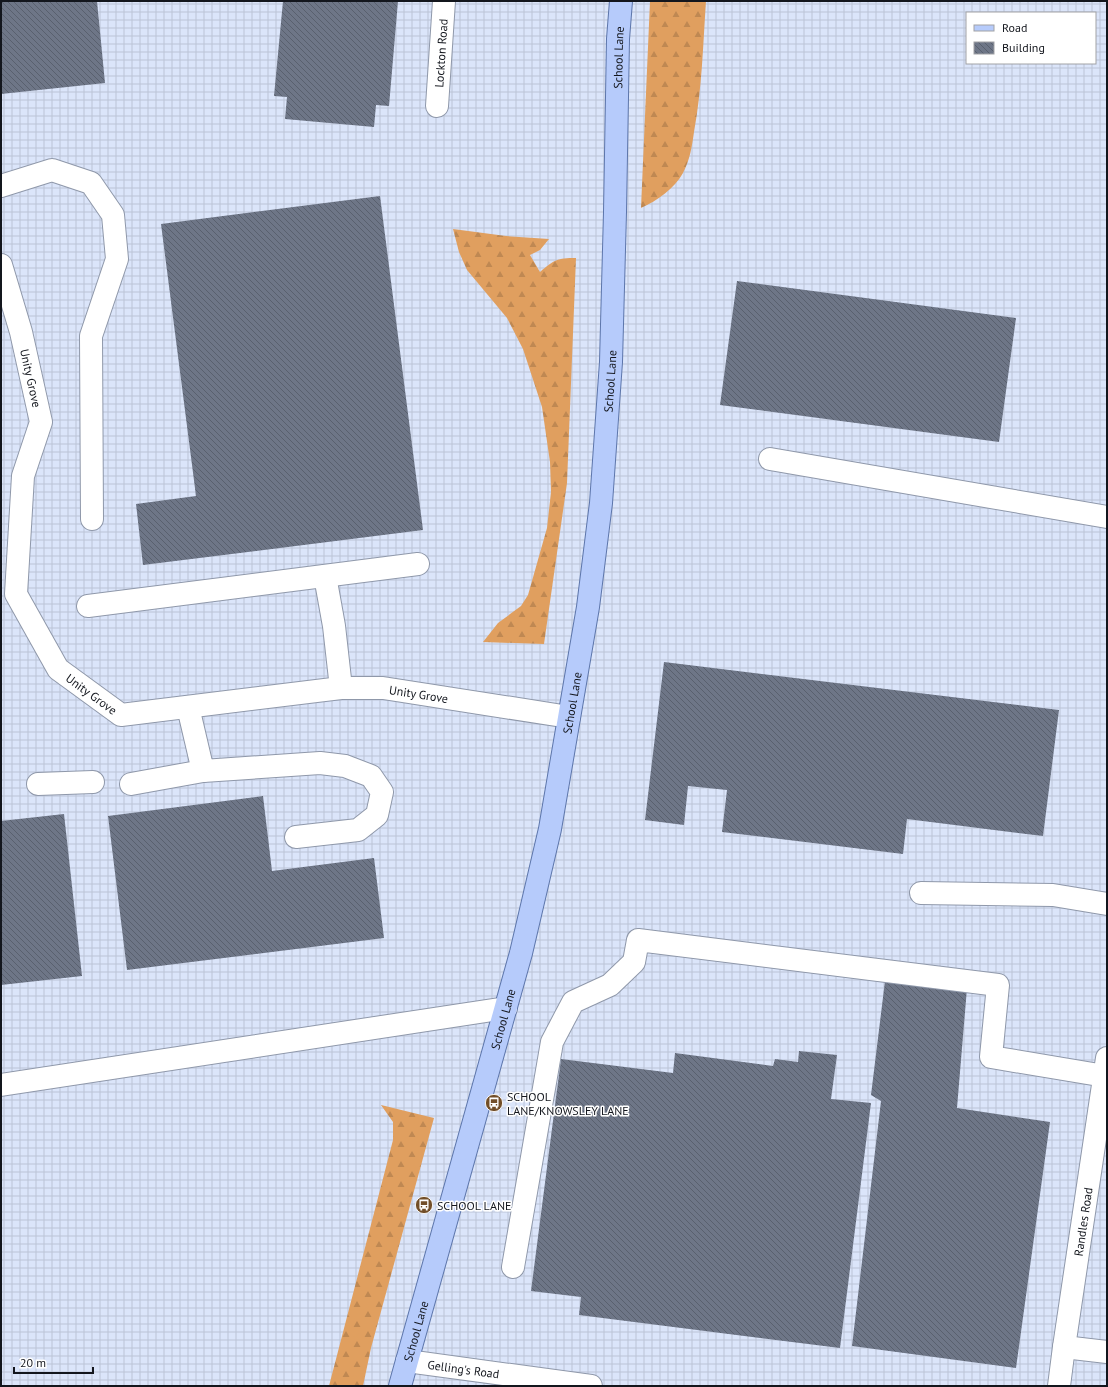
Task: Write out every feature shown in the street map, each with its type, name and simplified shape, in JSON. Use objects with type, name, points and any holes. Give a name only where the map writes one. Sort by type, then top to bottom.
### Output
[{"type":"main road","name":"School Lane","points":[[400,1386],[521,953],[548,836],[588,607],[602,487],[611,362],[618,39],[621,1]]},
{"type":"street","name":"Lockton Road","points":[[437,106],[444,1]]},
{"type":"street","points":[[1,186],[52,170],[90,183],[113,215],[117,259],[91,336],[92,518]]},
{"type":"street","name":"Unity Grove","points":[[1,265],[21,332],[41,422],[23,476],[9,564],[16,594],[58,669],[121,715],[341,688],[383,688],[569,717]]},
{"type":"street","points":[[770,459],[1107,517]]},
{"type":"street","points":[[88,606],[418,564]]},
{"type":"street","points":[[325,576],[334,626],[341,688]]},
{"type":"street","points":[[188,707],[203,772]]},
{"type":"street","points":[[131,784],[203,772],[320,763],[345,766],[371,776],[382,792],[378,815],[358,830],[296,837]]},
{"type":"street","points":[[38,784],[92,782]]},
{"type":"street","points":[[921,893],[1054,895],[1107,904]]},
{"type":"street","points":[[513,1267],[552,1042],[573,1002],[610,985],[634,962],[638,940],[998,985],[991,1057],[1106,1067]]},
{"type":"street","points":[[1,1085],[506,1008]]},
{"type":"street","name":"Randles Road","points":[[1059,1386],[1106,1067]]},
{"type":"street","points":[[1064,1348],[1107,1352]]},
{"type":"street","name":"Gelling's Road","points":[[407,1361],[591,1386]]},
{"type":"shaded area","points":[[1,1],[1107,1],[1107,1386],[1,1386]]},
{"type":"green space","points":[[650,1],[706,1],[699,100],[689,158],[680,179],[659,198],[641,208]]},
{"type":"green space","points":[[453,229],[506,236],[549,239],[540,250],[530,255],[540,272],[556,260],[576,258],[567,483],[544,644],[483,642],[498,623],[521,606],[528,595],[547,528],[551,492],[550,462],[542,407],[523,349],[507,318],[467,270],[459,252]]},
{"type":"green space","points":[[381,1105],[434,1118],[371,1348],[363,1386],[329,1386],[393,1140],[393,1122]]},
{"type":"building","points":[[1,1],[97,1],[105,83],[1,94]]},
{"type":"building","points":[[283,1],[398,1],[389,106],[376,105],[374,127],[285,119],[287,97],[274,96]]},
{"type":"building","points":[[380,196],[423,530],[143,565],[136,504],[196,496],[161,224]]},
{"type":"building","points":[[737,281],[1016,318],[999,442],[720,405]]},
{"type":"building","points":[[664,662],[1059,710],[1043,836],[907,819],[903,854],[722,832],[727,790],[688,786],[684,825],[645,820]]},
{"type":"building","points":[[263,796],[272,871],[374,858],[384,938],[127,970],[108,816]]},
{"type":"building","points":[[64,814],[82,976],[1,985],[1,821]]},
{"type":"building","points":[[885,981],[967,988],[957,1108],[1050,1122],[1016,1368],[852,1346],[881,1101],[871,1095]]},
{"type":"building","points":[[799,1051],[837,1055],[831,1099],[871,1103],[840,1348],[579,1315],[581,1297],[531,1291],[561,1059],[673,1073],[675,1053],[773,1066],[775,1059],[798,1062]]},
{"type":"place","name":"SCHOOL LANE/KNOWSLEY LANE","points":[[494,1103]]},
{"type":"place","name":"SCHOOL LANE","points":[[424,1205]]}]
